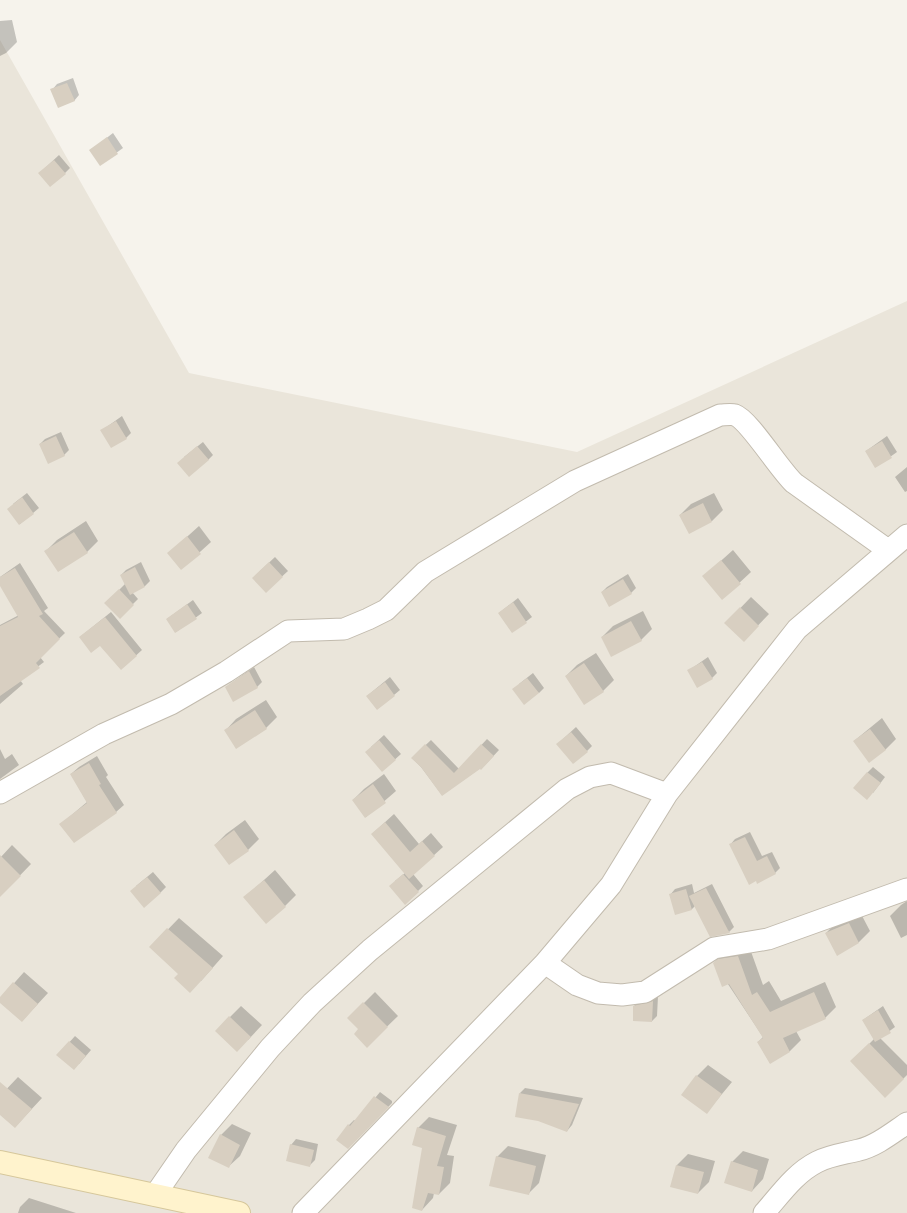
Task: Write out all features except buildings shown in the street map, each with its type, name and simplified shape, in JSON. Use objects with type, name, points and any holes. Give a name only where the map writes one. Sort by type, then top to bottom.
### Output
[{"type":"street","points":[[0,794],[104,734],[171,704],[226,672],[288,631],[344,629],[386,610],[425,572],[575,481],[720,415],[734,415],[745,420],[782,472],[794,483],[888,550]]},
{"type":"street","points":[[303,1213],[545,963],[610,885],[667,794],[797,629],[907,535]]},
{"type":"street","points":[[155,1195],[191,1144],[270,1048],[312,1004],[370,950],[566,789],[590,777],[611,773],[667,794]]},
{"type":"street","points":[[545,963],[577,985],[598,993],[622,995],[645,992],[714,948],[768,939],[907,889]]},
{"type":"street","points":[[764,1213],[796,1176],[816,1163],[833,1155],[860,1150],[883,1139],[907,1123]]},
{"type":"street","points":[[0,1162],[239,1213]]},
{"type":"shaded area","points":[[0,40],[189,373],[577,452],[907,301],[907,1213],[0,1213]]}]
